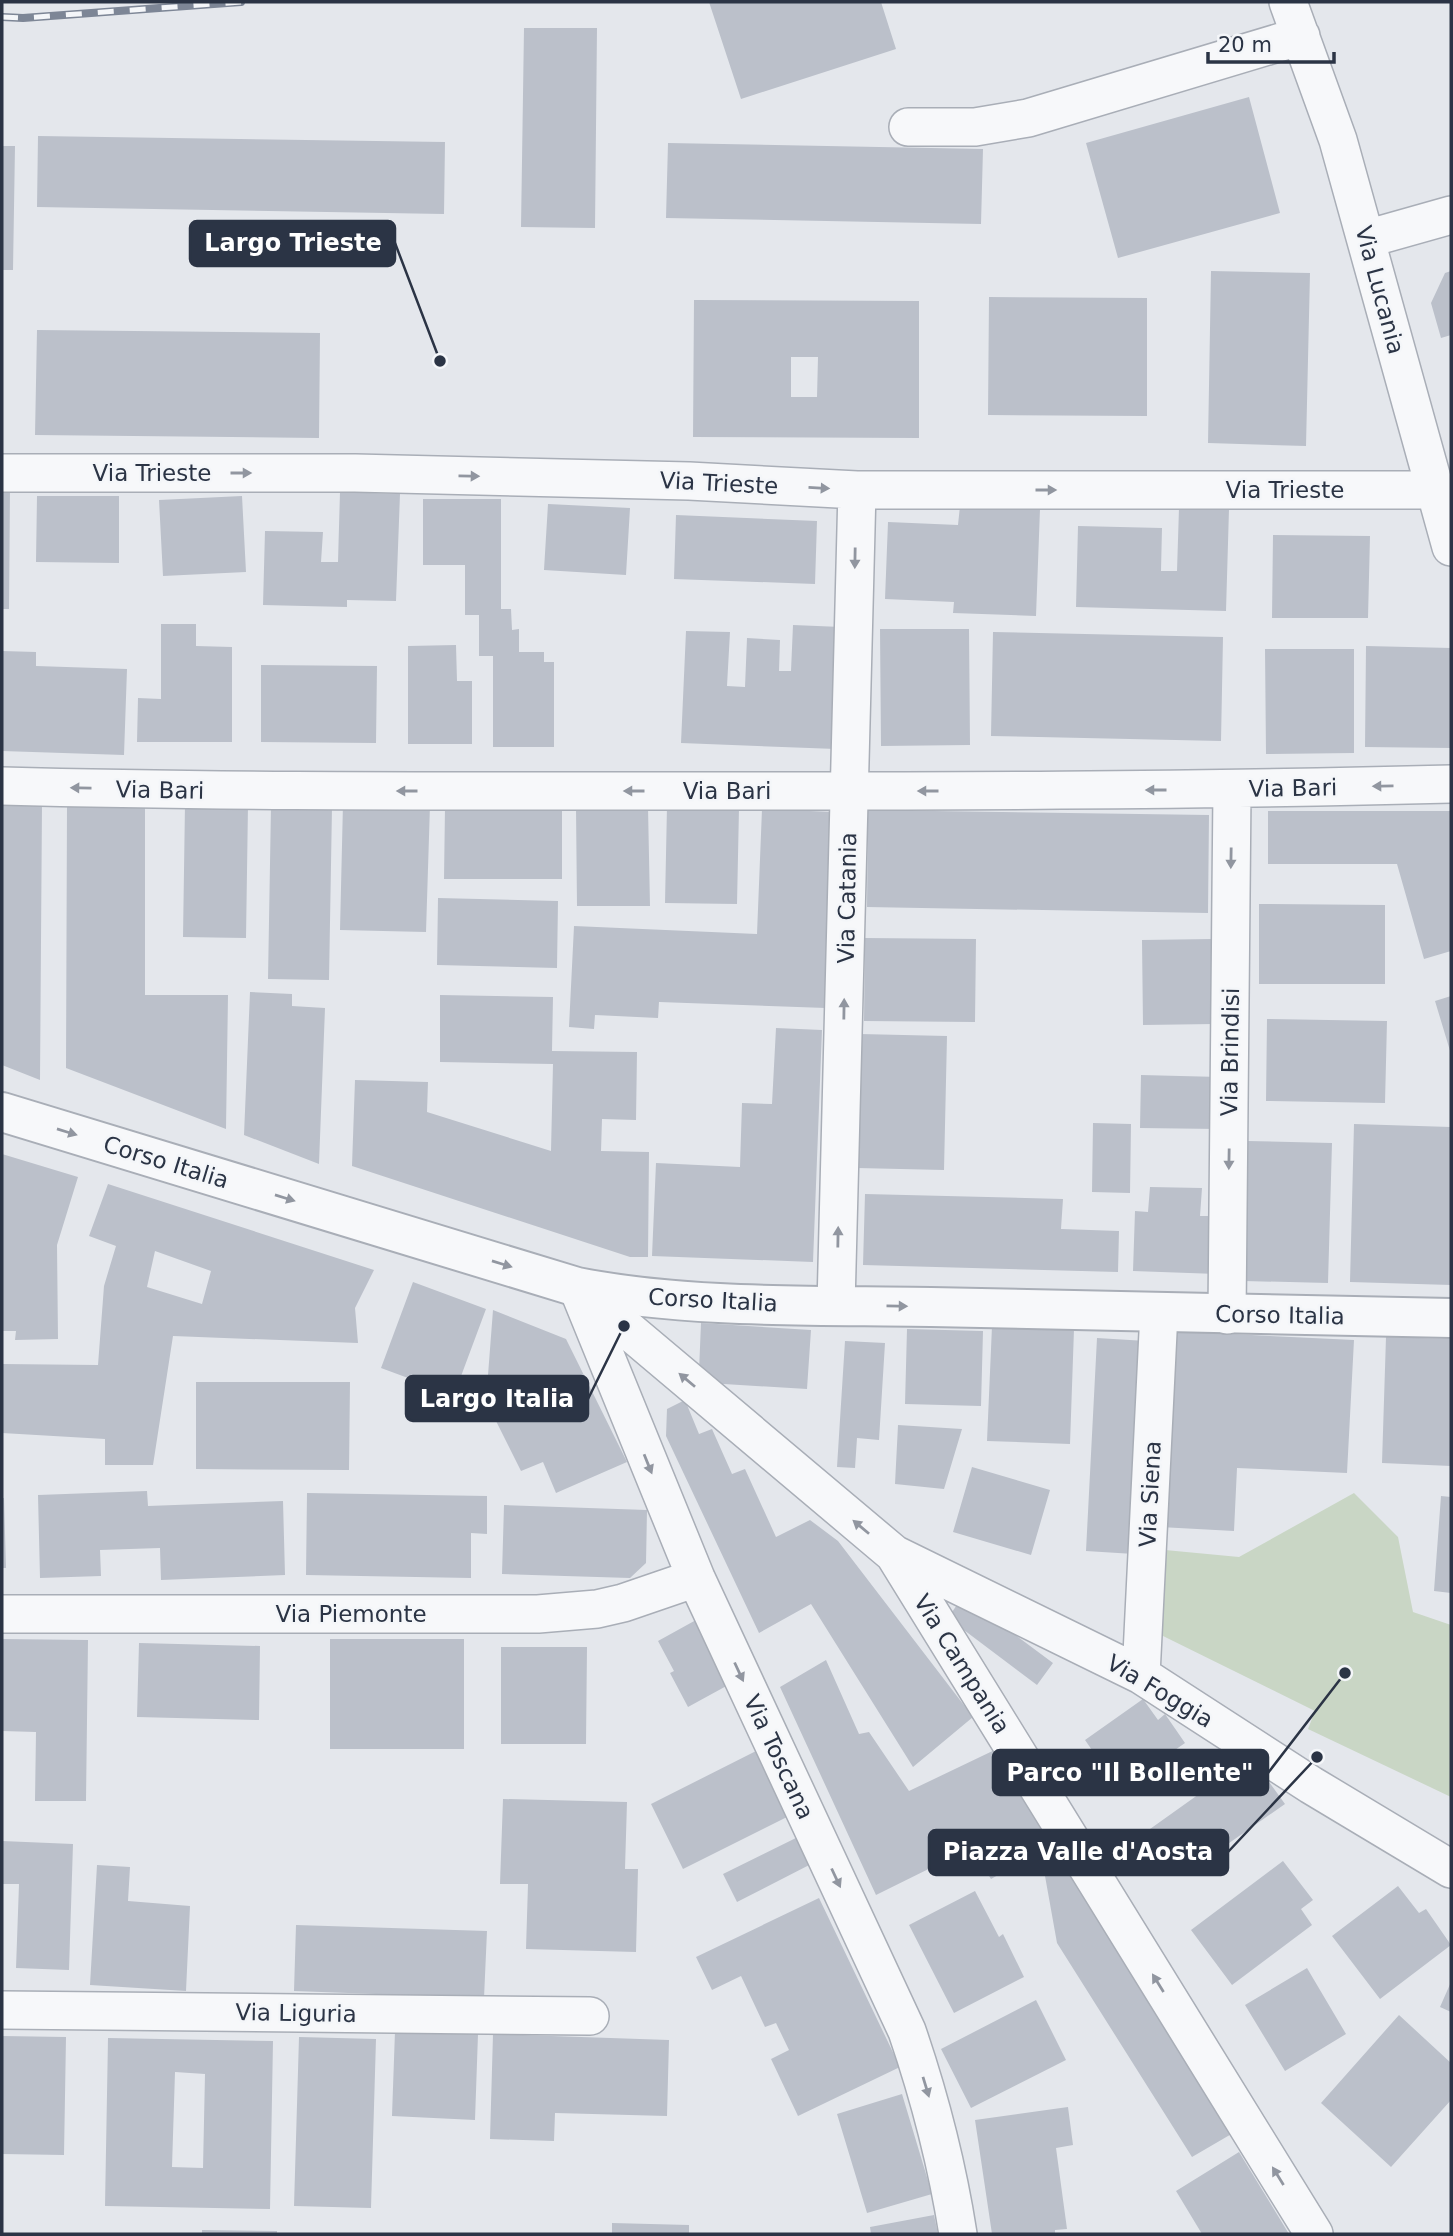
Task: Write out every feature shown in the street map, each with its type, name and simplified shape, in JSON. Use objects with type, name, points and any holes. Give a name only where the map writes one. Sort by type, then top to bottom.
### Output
[{"type":"street","name":"Via Lucania","points":[[1288,2],[1338,141],[1451,547]]},
{"type":"street","points":[[908,127],[975,127],[1028,118],[1301,36]]},
{"type":"street","points":[[1366,239],[1451,215]]},
{"type":"street","name":"Via Trieste","points":[[2,473],[355,473],[689,481],[857,490],[1435,490]]},
{"type":"street","name":"Via Catania","points":[[836,1305],[857,490]]},
{"type":"street","name":"Via Bari","points":[[2,786],[218,791],[849,791],[1232,790],[1451,784]]},
{"type":"street","name":"Via Brindisi","points":[[1227,1314],[1232,790]]},
{"type":"street","name":"Corso Italia","points":[[2,1112],[577,1287],[627,1296],[680,1301],[1451,1318]]},
{"type":"street","name":"Via Campania","points":[[577,1287],[894,1554],[1314,2234]]},
{"type":"street","name":"Via Toscana","points":[[577,1287],[695,1578],[907,2031],[932,2105],[958,2234]]},
{"type":"street","name":"Via Siena","points":[[1141,1675],[1159,1312]]},
{"type":"street","name":"Via Foggia","points":[[894,1554],[1141,1675],[1311,1785],[1451,1869]]},
{"type":"street","name":"Via Piemonte","points":[[2,1614],[538,1614],[597,1609],[623,1603],[695,1578]]},
{"type":"street","name":"Via Liguria","points":[[2,2010],[590,2016]]},
{"type":"green space","points":[[1354,1493],[1398,1537],[1413,1612],[1451,1625],[1451,1797],[1308,1729],[1315,1711],[1161,1635],[1165,1550],[1239,1557]]},
{"type":"building","points":[[709,2],[881,2],[896,49],[741,99]]},
{"type":"building","points":[[524,28],[597,28],[595,228],[521,227]]},
{"type":"building","points":[[1249,97],[1280,213],[1118,258],[1086,143]]},
{"type":"building","points":[[38,136],[445,142],[444,214],[37,207]]},
{"type":"building","points":[[668,143],[983,149],[981,224],[666,218]]},
{"type":"building","points":[[2,146],[15,146],[13,270],[2,270]]},
{"type":"building","points":[[1211,271],[1310,273],[1306,446],[1208,443]]},
{"type":"building","points":[[1451,271],[1451,335],[1441,338],[1431,303],[1445,273]]},
{"type":"building","points":[[989,297],[1147,298],[1147,416],[988,415]]},
{"type":"building","points":[[694,300],[919,301],[919,438],[693,437]],"holes":[[[791,357],[818,357],[817,397],[791,397]]]},
{"type":"building","points":[[37,330],[320,333],[319,438],[35,435]]},
{"type":"building","points":[[2,488],[10,488],[9,609],[2,609]]},
{"type":"building","points":[[340,492],[400,494],[396,601],[347,600],[347,607],[263,605],[265,531],[323,532],[321,562],[338,562]]},
{"type":"building","points":[[37,496],[119,496],[119,563],[36,562]]},
{"type":"building","points":[[242,496],[246,572],[163,576],[159,500]]},
{"type":"building","points":[[423,499],[501,499],[501,609],[511,609],[512,630],[519,629],[519,652],[544,652],[544,662],[554,662],[554,747],[493,747],[493,656],[479,656],[479,615],[465,615],[465,565],[423,565]]},
{"type":"building","points":[[548,504],[630,508],[626,575],[544,570]]},
{"type":"building","points":[[960,506],[1040,509],[1036,616],[953,613],[954,602],[885,599],[888,522],[958,525]]},
{"type":"building","points":[[1179,508],[1229,509],[1226,611],[1076,607],[1078,526],[1162,528],[1161,571],[1177,571]]},
{"type":"building","points":[[676,515],[817,521],[815,584],[674,579]]},
{"type":"building","points":[[1273,535],[1370,536],[1368,618],[1272,618]]},
{"type":"building","points":[[161,624],[196,624],[196,646],[232,647],[232,742],[137,742],[138,698],[161,699]]},
{"type":"building","points":[[793,625],[841,627],[836,749],[681,743],[686,631],[730,632],[727,686],[745,687],[747,638],[780,640],[779,671],[791,671]]},
{"type":"building","points":[[880,629],[969,629],[970,745],[881,746]]},
{"type":"building","points":[[993,632],[1223,637],[1221,741],[991,736]]},
{"type":"building","points":[[456,645],[457,681],[472,681],[472,744],[408,744],[408,646]]},
{"type":"building","points":[[1366,646],[1451,648],[1451,748],[1365,747]]},
{"type":"building","points":[[1265,649],[1354,649],[1354,753],[1266,754]]},
{"type":"building","points":[[2,651],[36,652],[36,666],[127,669],[124,755],[2,751]]},
{"type":"building","points":[[261,665],[377,666],[376,743],[261,742]]},
{"type":"building","points":[[343,803],[430,805],[426,932],[340,930]]},
{"type":"building","points":[[2,804],[42,804],[40,1080],[2,1065]]},
{"type":"building","points":[[185,804],[248,805],[246,938],[183,937]]},
{"type":"building","points":[[67,806],[145,807],[145,995],[228,995],[226,1129],[66,1068]]},
{"type":"building","points":[[271,806],[332,807],[329,980],[268,979]]},
{"type":"building","points":[[667,806],[739,808],[737,904],[665,903]]},
{"type":"building","points":[[445,807],[562,807],[562,879],[444,879]]},
{"type":"building","points":[[648,807],[650,906],[577,906],[576,808]]},
{"type":"building","points":[[762,809],[834,812],[826,1008],[659,1002],[658,1018],[595,1015],[594,1029],[569,1027],[574,926],[757,934]]},
{"type":"building","points":[[868,810],[1209,815],[1208,913],[867,907]]},
{"type":"building","points":[[1268,811],[1451,811],[1451,951],[1424,959],[1397,864],[1268,864]]},
{"type":"building","points":[[438,898],[558,901],[557,968],[437,965]]},
{"type":"building","points":[[1259,904],[1385,905],[1385,984],[1259,984]]},
{"type":"building","points":[[865,938],[976,939],[975,1022],[864,1021]]},
{"type":"building","points":[[1212,939],[1214,1024],[1143,1025],[1142,940]]},
{"type":"building","points":[[250,992],[292,994],[292,1006],[325,1008],[319,1164],[244,1135]]},
{"type":"building","points":[[440,995],[553,997],[552,1051],[637,1052],[636,1120],[602,1119],[601,1151],[649,1152],[648,1257],[630,1257],[352,1166],[355,1080],[428,1082],[427,1112],[551,1151],[553,1064],[440,1062]]},
{"type":"building","points":[[1451,996],[1451,1054],[1435,1001]]},
{"type":"building","points":[[1267,1019],[1387,1021],[1385,1103],[1266,1101]]},
{"type":"building","points":[[776,1028],[822,1030],[813,1262],[652,1256],[656,1163],[740,1167],[742,1103],[772,1104]]},
{"type":"building","points":[[860,1034],[947,1036],[944,1170],[857,1168]]},
{"type":"building","points":[[1141,1075],[1220,1077],[1218,1129],[1140,1128]]},
{"type":"building","points":[[1093,1123],[1131,1124],[1130,1193],[1092,1192]]},
{"type":"building","points":[[1354,1124],[1451,1127],[1451,1285],[1350,1282]]},
{"type":"building","points":[[1247,1141],[1332,1143],[1328,1283],[1244,1281]]},
{"type":"building","points":[[2,1154],[78,1177],[57,1245],[58,1339],[15,1340],[16,1331],[2,1331]]},
{"type":"building","points":[[108,1184],[374,1270],[355,1308],[358,1343],[173,1336],[153,1465],[105,1465],[105,1439],[2,1433],[2,1364],[98,1365],[104,1286],[116,1246],[89,1236]],"holes":[[[155,1251],[211,1271],[202,1304],[147,1287]]]},
{"type":"building","points":[[1150,1187],[1202,1188],[1200,1216],[1219,1216],[1217,1274],[1133,1271],[1135,1211],[1148,1212]]},
{"type":"building","points":[[865,1194],[1063,1199],[1061,1229],[1119,1231],[1118,1272],[863,1265]]},
{"type":"building","points":[[413,1282],[486,1309],[454,1395],[381,1368]]},
{"type":"building","points":[[493,1310],[566,1339],[627,1462],[556,1493],[543,1462],[521,1471],[486,1401]]},
{"type":"building","points":[[701,1323],[811,1330],[807,1389],[708,1383],[699,1371]]},
{"type":"building","points":[[992,1326],[1074,1329],[1070,1444],[987,1441]]},
{"type":"building","points":[[907,1329],[983,1331],[981,1406],[905,1404]]},
{"type":"building","points":[[1169,1331],[1354,1340],[1347,1473],[1237,1468],[1234,1531],[1160,1527]]},
{"type":"building","points":[[1386,1337],[1451,1339],[1451,1466],[1382,1463]]},
{"type":"building","points":[[1097,1338],[1146,1341],[1134,1554],[1086,1551]]},
{"type":"building","points":[[845,1341],[885,1343],[879,1440],[857,1438],[855,1468],[837,1467]]},
{"type":"building","points":[[196,1382],[350,1382],[349,1470],[196,1469]]},
{"type":"building","points":[[685,1400],[699,1434],[712,1429],[732,1474],[745,1469],[776,1537],[810,1520],[838,1541],[973,1717],[913,1767],[811,1604],[759,1633],[666,1436],[667,1409]]},
{"type":"building","points":[[898,1425],[962,1429],[944,1489],[895,1484]]},
{"type":"building","points":[[972,1467],[1050,1490],[1031,1555],[953,1532]]},
{"type":"building","points":[[147,1491],[148,1506],[283,1501],[285,1575],[161,1580],[160,1548],[100,1550],[101,1576],[40,1578],[38,1495]]},
{"type":"building","points":[[307,1493],[487,1496],[487,1534],[471,1533],[471,1578],[306,1575]]},
{"type":"building","points":[[1441,1496],[1451,1497],[1451,1593],[1434,1591]]},
{"type":"building","points":[[4,1498],[6,1568],[2,1568]]},
{"type":"building","points":[[504,1505],[647,1510],[646,1563],[630,1578],[502,1574]]},
{"type":"building","points":[[963,1596],[1053,1663],[1037,1685],[948,1618]]},
{"type":"building","points":[[696,1620],[730,1684],[688,1707],[670,1673],[674,1671],[658,1641]]},
{"type":"building","points":[[3,1639],[88,1640],[86,1801],[35,1801],[36,1732],[2,1731]]},
{"type":"building","points":[[330,1639],[464,1639],[464,1749],[330,1749]]},
{"type":"building","points":[[139,1643],[260,1646],[259,1720],[137,1717]]},
{"type":"building","points":[[501,1647],[587,1647],[586,1744],[501,1744]]},
{"type":"building","points":[[826,1660],[859,1734],[869,1732],[909,1791],[1003,1746],[1240,2129],[1192,2157],[1057,1943],[1045,1876],[1032,1856],[991,1879],[971,1848],[876,1895],[780,1687]]},
{"type":"building","points":[[1143,1699],[1158,1720],[1165,1714],[1185,1743],[1119,1789],[1085,1740]]},
{"type":"building","points":[[762,1748],[795,1813],[683,1869],[651,1804]]},
{"type":"building","points":[[1251,1757],[1285,1804],[1182,1876],[1150,1829]]},
{"type":"building","points":[[503,1799],[627,1802],[625,1869],[638,1869],[636,1952],[526,1949],[528,1884],[500,1884]]},
{"type":"building","points":[[804,1834],[817,1861],[737,1902],[723,1874]]},
{"type":"building","points":[[2,1841],[73,1844],[69,1970],[16,1968],[19,1884],[2,1884]]},
{"type":"building","points":[[1283,1861],[1313,1900],[1301,1909],[1312,1925],[1232,1985],[1191,1930]]},
{"type":"building","points":[[97,1865],[130,1867],[128,1901],[190,1906],[186,1991],[90,1985]]},
{"type":"building","points":[[1398,1886],[1419,1913],[1426,1909],[1451,1945],[1380,1999],[1332,1936]]},
{"type":"building","points":[[975,1891],[999,1937],[1003,1934],[1024,1977],[954,2013],[909,1925]]},
{"type":"building","points":[[819,1898],[900,2067],[798,2116],[771,2059],[789,2050],[776,2023],[765,2027],[741,1976],[712,1990],[696,1957]]},
{"type":"building","points":[[296,1925],[487,1931],[484,1998],[294,1991]]},
{"type":"building","points":[[1307,1968],[1346,2034],[1285,2071],[1245,2005]]},
{"type":"building","points":[[1451,1982],[1451,2012],[1440,2007]]},
{"type":"building","points":[[1036,2000],[1066,2060],[971,2108],[941,2049]]},
{"type":"building","points":[[1399,2015],[1451,2063],[1451,2100],[1391,2167],[1321,2103]]},
{"type":"building","points":[[395,2031],[478,2034],[475,2120],[392,2116]]},
{"type":"building","points":[[493,2034],[669,2040],[667,2116],[555,2113],[554,2141],[490,2139]]},
{"type":"building","points":[[2,2036],[66,2037],[64,2155],[2,2154]]},
{"type":"building","points":[[299,2037],[376,2039],[371,2208],[294,2206]]},
{"type":"building","points":[[108,2038],[273,2041],[270,2209],[105,2206]],"holes":[[[175,2072],[205,2074],[203,2168],[172,2167]]]},
{"type":"building","points":[[902,2094],[932,2194],[867,2213],[837,2114]]},
{"type":"building","points":[[1068,2107],[1073,2145],[1056,2148],[1067,2229],[1055,2230],[1055,2234],[992,2234],[975,2120]]},
{"type":"building","points":[[1239,2152],[1289,2234],[1202,2234],[1176,2191]]},
{"type":"building","points":[[934,2215],[938,2234],[871,2234],[870,2227]]},
{"type":"building","points":[[612,2223],[689,2225],[689,2234],[612,2234]]},
{"type":"building","points":[[202,2230],[277,2231],[277,2234],[202,2234]]},
{"type":"railway","points":[[2,17],[23,18],[241,2]]},
{"type":"place","name":"Largo Trieste","points":[[440,361]]},
{"type":"place","name":"Largo Italia","points":[[624,1326]]},
{"type":"place","name":"Parco \"Il Bollente\"","points":[[1345,1673]]},
{"type":"place","name":"Piazza Valle d'Aosta","points":[[1317,1757]]}]
